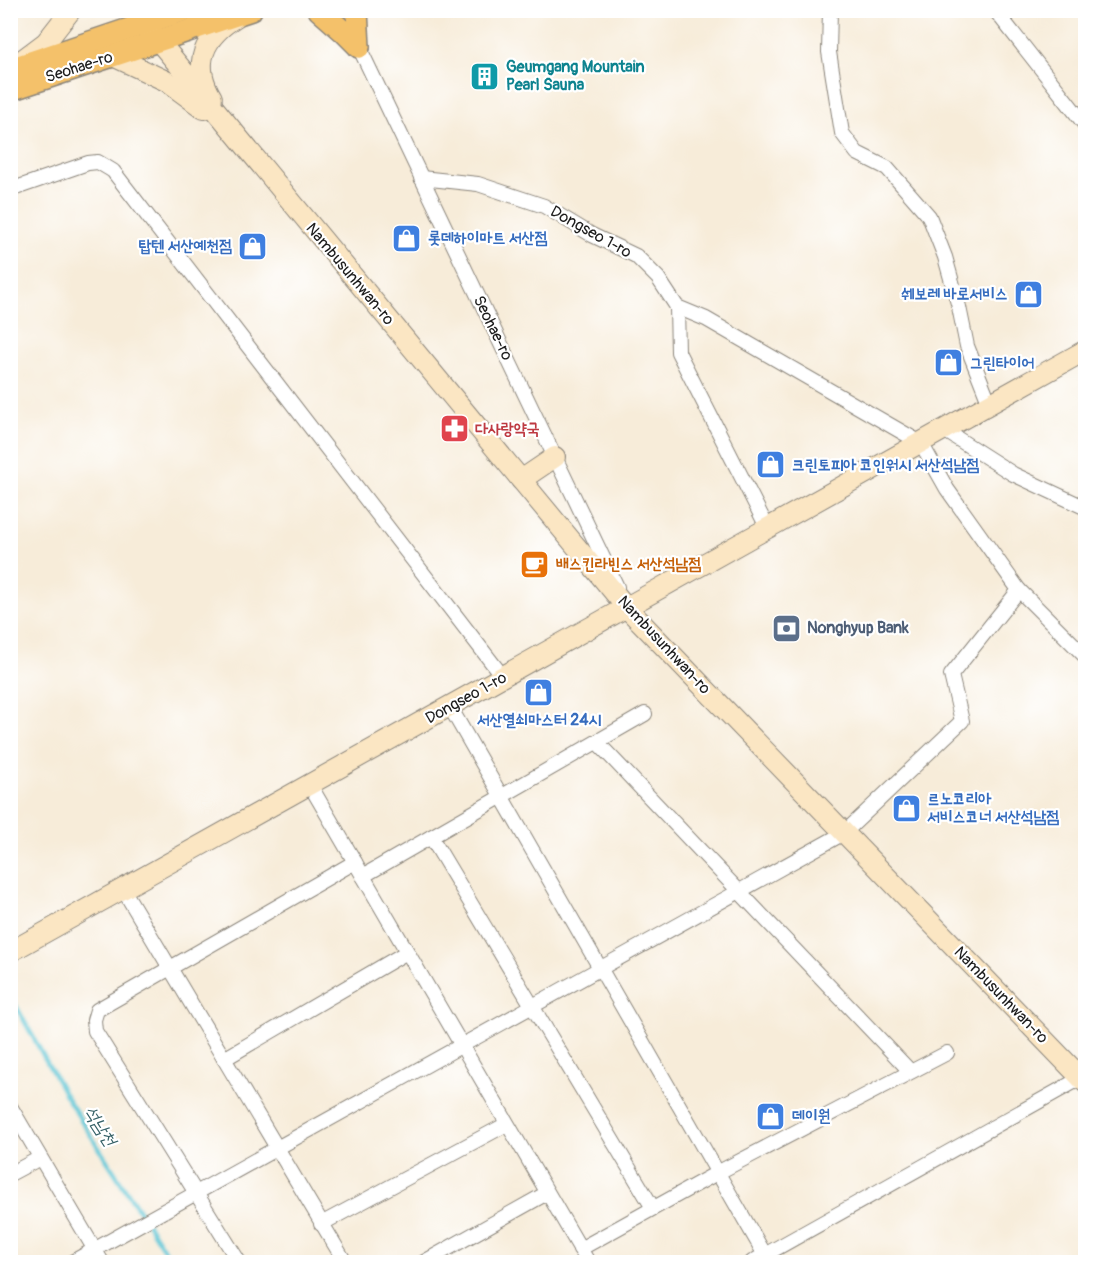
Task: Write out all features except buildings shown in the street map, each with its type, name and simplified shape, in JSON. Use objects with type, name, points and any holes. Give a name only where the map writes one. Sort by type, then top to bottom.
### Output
[{"type":"main road","points":[[10,69],[46,42],[71,10]]},
{"type":"main road","name":"Seohae-ro","points":[[10,69],[185,10]]},
{"type":"main road","points":[[319,10],[359,47]]},
{"type":"main road","points":[[357,10],[359,47]]},
{"type":"main road","points":[[230,128],[207,90],[201,63],[205,49],[214,35],[230,21],[247,12]]},
{"type":"main road","name":"Seohae-ro","points":[[10,90],[113,56],[145,25],[247,12]]},
{"type":"main road","name":"Nambusunhwan-ro","points":[[145,25],[627,608],[1083,1081]]},
{"type":"main road","points":[[113,56],[166,81],[230,128]]},
{"type":"main road","name":"Dongseo 1-ro","points":[[17,948],[1086,350]]},
{"type":"main road","points":[[521,480],[555,457]]},
{"type":"street","points":[[830,10],[830,52],[842,133],[857,153],[887,168],[929,216],[945,257],[959,307],[966,346],[990,404]]},
{"type":"street","points":[[995,10],[1086,126]]},
{"type":"street","name":"Seohae-ro","points":[[359,47],[627,608]]},
{"type":"street","points":[[10,190],[88,163],[98,162],[113,171],[503,677]]},
{"type":"street","name":"Dongseo 1-ro","points":[[421,178],[478,184],[544,207],[636,256],[658,278],[677,307]]},
{"type":"street","points":[[768,529],[678,352],[677,307],[706,319],[921,443],[947,489],[1019,590],[1086,657]]},
{"type":"street","points":[[944,430],[1013,474],[1086,508]]},
{"type":"street","points":[[72,1263],[844,833],[962,721],[951,675],[1019,590]]},
{"type":"street","points":[[450,707],[717,1173],[759,1259],[1083,1081]]},
{"type":"street","points":[[363,876],[645,714]]},
{"type":"street","points":[[597,742],[910,1071]]},
{"type":"street","points":[[310,785],[588,1263]]},
{"type":"street","points":[[431,837],[653,1208]]},
{"type":"street","points":[[239,1263],[95,1031],[94,1020],[97,1010],[355,862]]},
{"type":"street","points":[[123,889],[345,1263]]},
{"type":"street","points":[[224,1059],[407,952]]},
{"type":"street","points":[[580,1249],[717,1173],[947,1053]]},
{"type":"street","points":[[10,1106],[102,1263]]},
{"type":"street","points":[[321,1224],[507,1124]]},
{"type":"street","points":[[10,1174],[40,1158]]},
{"type":"street","points":[[424,1263],[547,1193]]},
{"type":"waterway","name":"석남천","points":[[10,995],[65,1095],[172,1262]]},
{"type":"place","name":"Geumgang Mountain Pearl Sauna","points":[[485,76]]},
{"type":"place","name":"롯데하이마트 서산점","points":[[407,238]]},
{"type":"place","name":"탑텐 서산예천점","points":[[253,246]]},
{"type":"place","name":"쉐보레 바로서비스","points":[[1029,294]]},
{"type":"place","name":"그린타이어","points":[[949,363]]},
{"type":"place","name":"다사랑약국","points":[[454,429]]},
{"type":"place","name":"크린토피아 코인워시 서산석남점","points":[[771,465]]},
{"type":"place","name":"배스킨라빈스 서산석남점","points":[[535,564]]},
{"type":"place","name":"Nonghyup Bank","points":[[786,628]]},
{"type":"place","name":"서산열쇠마스터 24시","points":[[539,692]]},
{"type":"place","name":"르노코리아 서비스코너 서산석남점","points":[[906,808]]},
{"type":"place","name":"데이원","points":[[771,1116]]}]
